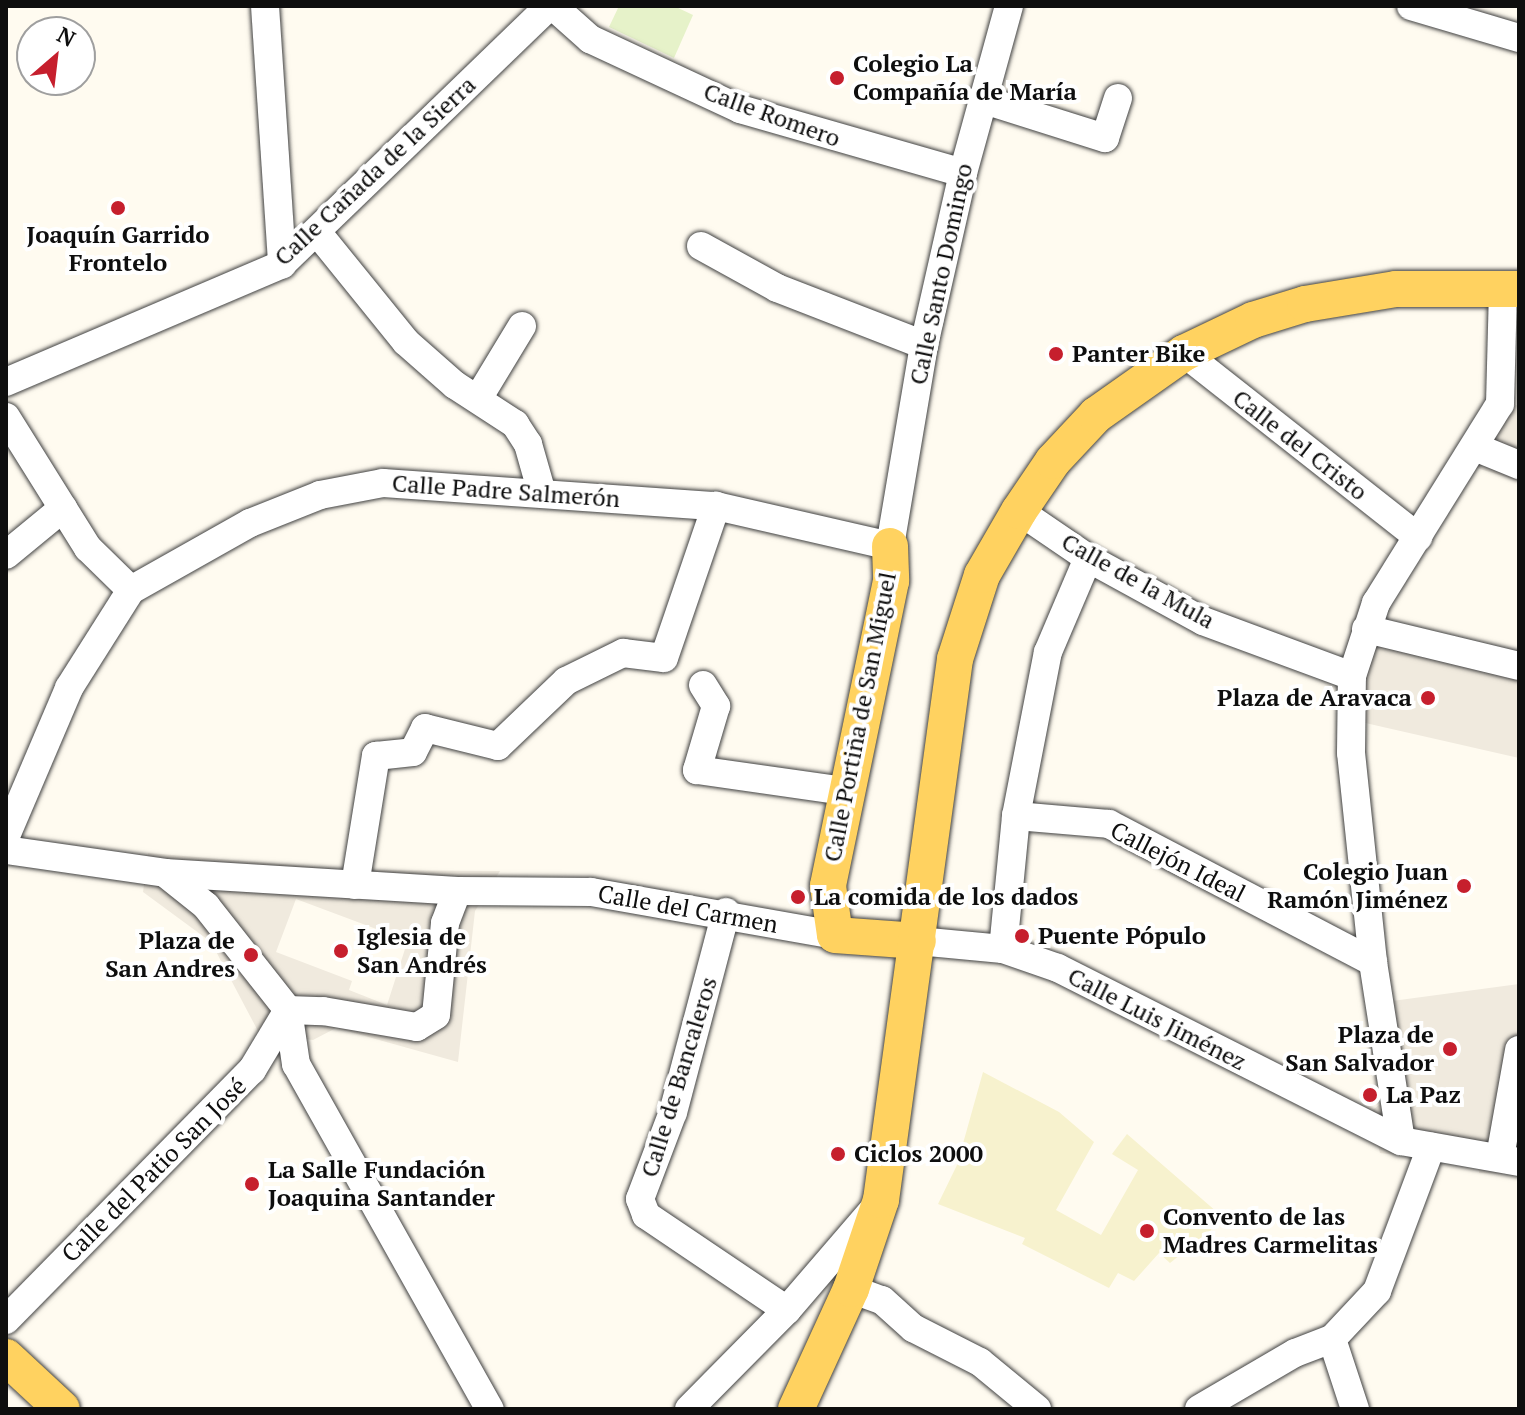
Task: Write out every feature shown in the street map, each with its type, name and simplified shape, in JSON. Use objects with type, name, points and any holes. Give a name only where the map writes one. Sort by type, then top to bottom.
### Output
[{"type":"main road","points":[[796,1409],[851,1289],[881,1200],[955,659],[982,575],[1019,511],[1053,461],[1096,415],[1184,353],[1253,320],[1344,296],[1396,289],[1511,289]]},
{"type":"main road","name":"Calle Portiña de San Miguel","points":[[835,935],[828,886],[844,791],[891,581],[890,546]]},
{"type":"main road","name":"Calle del Carmen","points":[[835,935],[918,941]]},
{"type":"main road","points":[[6,1357],[62,1409]]},
{"type":"street","points":[[265,6],[282,264]]},
{"type":"street","name":"Calle Cañada de la Sierra","points":[[6,382],[282,264],[551,6]]},
{"type":"street","name":"Calle Romero","points":[[551,6],[590,39],[740,109],[963,173]]},
{"type":"street","name":"Calle Santo Domingo","points":[[890,546],[924,345],[981,99],[1009,6]]},
{"type":"street","points":[[1411,6],[1503,26]]},
{"type":"street","points":[[981,99],[1105,138],[1118,98]]},
{"type":"street","points":[[317,232],[406,342],[455,385],[479,397],[515,424],[528,444],[542,493]]},
{"type":"street","points":[[701,246],[777,288],[924,345]]},
{"type":"street","points":[[1401,1141],[1373,962],[1351,753],[1352,676],[1366,629],[1500,404],[1511,289]]},
{"type":"street","points":[[479,397],[522,326]]},
{"type":"street","name":"Calle del Cristo","points":[[1184,353],[1418,537]]},
{"type":"street","points":[[6,417],[88,548],[131,590]]},
{"type":"street","points":[[1475,447],[1519,465]]},
{"type":"street","name":"Calle Padre Salmerón","points":[[6,836],[69,688],[131,590],[250,523],[320,495],[383,483],[716,506],[890,546]]},
{"type":"street","points":[[355,885],[376,756],[413,752],[425,728],[498,746],[566,681],[623,653],[664,658],[716,506]]},
{"type":"street","points":[[6,555],[63,508]]},
{"type":"street","name":"Calle de la Mula","points":[[1019,511],[1088,558],[1203,621],[1352,676]]},
{"type":"street","points":[[1003,949],[1016,816],[1048,652],[1088,558]]},
{"type":"street","points":[[1366,629],[1519,666]]},
{"type":"street","points":[[703,685],[716,706],[697,770],[844,791]]},
{"type":"street","name":"Callejón Ideal","points":[[1016,816],[1109,824],[1373,962]]},
{"type":"street","points":[[6,850],[165,873],[457,891],[445,923],[436,1015],[417,1027],[323,1011],[288,1010]]},
{"type":"street","points":[[165,873],[206,906],[288,1010],[296,1064],[490,1409]]},
{"type":"street","name":"Calle del Carmen","points":[[457,891],[591,892],[726,912],[835,935]]},
{"type":"street","name":"Calle de Bancaleros","points":[[726,912],[673,1112],[640,1199],[646,1215],[787,1310]]},
{"type":"street","name":"Calle Luis Jiménez","points":[[918,941],[1003,949],[1058,968],[1401,1141],[1510,1160]]},
{"type":"street","name":"Calle del Patio San José","points":[[6,1320],[252,1070],[288,1010]]},
{"type":"street","points":[[1510,1160],[1519,1050]]},
{"type":"street","points":[[1199,1409],[1295,1353],[1332,1339],[1377,1291],[1431,1147]]},
{"type":"street","points":[[689,1409],[787,1310],[881,1200]]},
{"type":"street","points":[[851,1289],[882,1300],[913,1328],[980,1362],[1037,1409]]},
{"type":"street","points":[[1332,1339],[1355,1409]]},
{"type":"shaded area","points":[[1483,405],[1519,405],[1519,481],[1451,460]]},
{"type":"shaded area","name":"Plaza de Aravaca","points":[[1359,604],[1391,624],[1519,654],[1519,758],[1339,717],[1336,680]]},
{"type":"shaded area","name":"Plaza de San Andres","points":[[148,853],[352,870],[500,871],[475,911],[458,1062],[336,1028],[313,1040],[259,1033],[211,942],[143,892]],"holes":[[[296,899],[379,930],[376,938],[405,949],[387,1005],[349,990],[352,981],[276,952]]]},
{"type":"shaded area","name":"Plaza de San Salvador","points":[[1519,984],[1519,1149],[1510,1174],[1479,1173],[1479,1165],[1380,1153],[1369,1113],[1389,1097],[1392,1001]]},
{"type":"shaded area","points":[[983,1072],[1059,1112],[1094,1142],[1056,1210],[1101,1235],[1138,1170],[1112,1154],[1127,1134],[1225,1219],[1170,1263],[1159,1253],[1134,1281],[1118,1273],[1109,1288],[1022,1244],[1025,1238],[938,1204],[957,1165]]},
{"type":"green space","points":[[619,6],[674,6],[693,15],[674,58],[609,27]]},
{"type":"place","name":"Colegio La Compañía de María","points":[[837,78]]},
{"type":"place","name":"Joaquín Garrido Frontelo","points":[[118,208]]},
{"type":"place","name":"Panter Bike","points":[[1056,354]]},
{"type":"place","name":"Plaza de Aravaca","points":[[1428,698]]},
{"type":"place","name":"Colegio Juan Ramón Jiménez","points":[[1464,886]]},
{"type":"place","name":"La comida de los dados","points":[[798,897]]},
{"type":"place","name":"Puente Pópulo","points":[[1022,936]]},
{"type":"place","name":"Iglesia de San Andrés","points":[[341,951]]},
{"type":"place","name":"Plaza de San Andres","points":[[251,955]]},
{"type":"place","name":"Plaza de San Salvador","points":[[1450,1049]]},
{"type":"place","name":"La Paz","points":[[1370,1095]]},
{"type":"place","name":"Ciclos 2000","points":[[838,1154]]},
{"type":"place","name":"La Salle Fundación Joaquina Santander","points":[[252,1184]]},
{"type":"place","name":"Convento de las Madres Carmelitas","points":[[1147,1231]]}]
